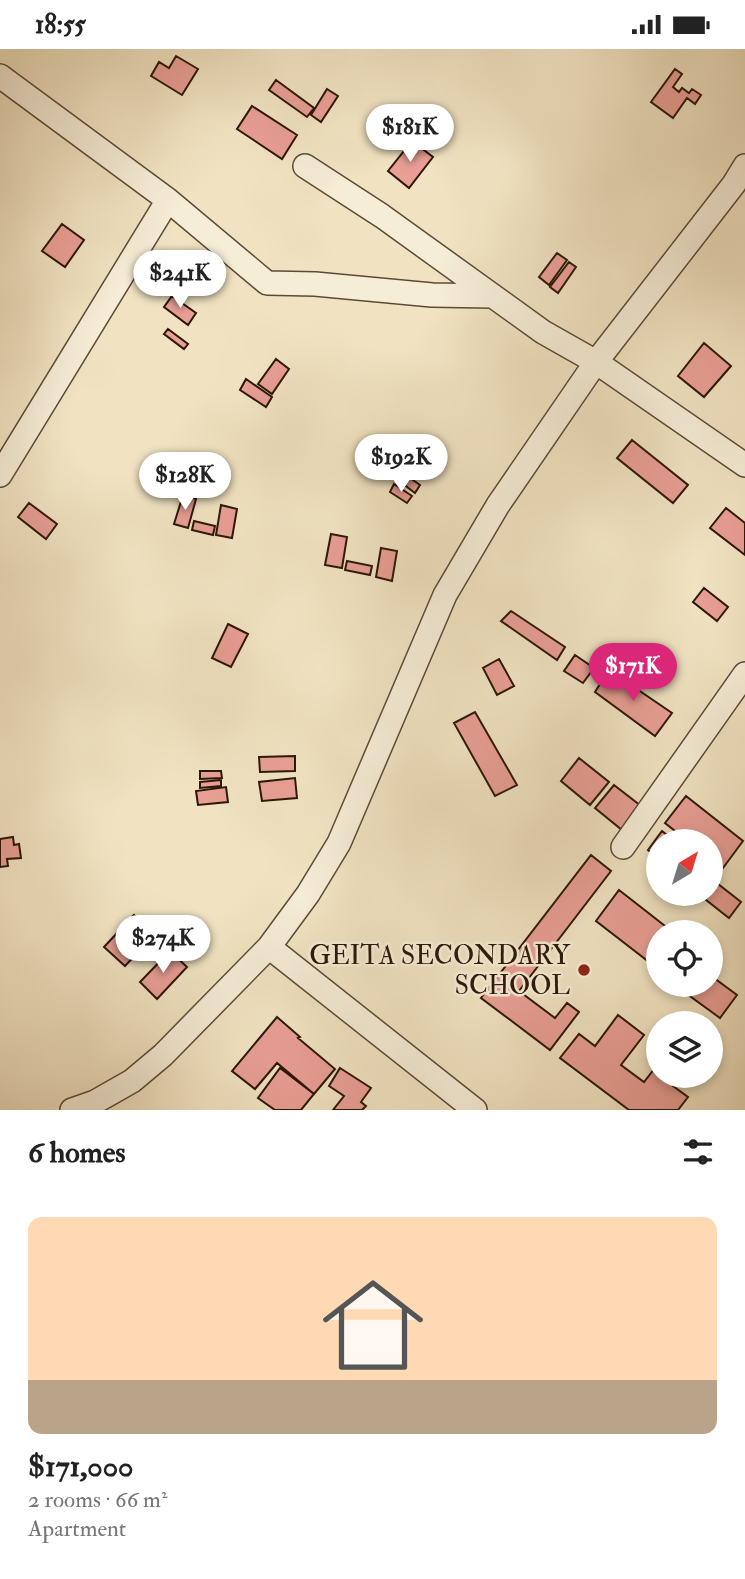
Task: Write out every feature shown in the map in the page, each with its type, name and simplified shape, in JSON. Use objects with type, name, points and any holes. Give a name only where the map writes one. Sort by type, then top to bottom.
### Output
[{"type":"street","points":[[0,76],[168,200],[267,283],[315,284],[432,295],[493,296]]},
{"type":"street","points":[[305,166],[382,216],[543,332],[596,362],[745,465]]},
{"type":"street","points":[[72,1110],[95,1102],[132,1081],[163,1055],[269,947],[307,894],[339,843],[445,595],[498,505],[596,362],[734,184],[745,166]]},
{"type":"street","points":[[0,475],[168,200]]},
{"type":"street","points":[[622,847],[745,674]]},
{"type":"street","points":[[269,947],[475,1110]]},
{"type":"building","points":[[176,56],[198,69],[182,95],[151,76],[159,62],[169,68]]},
{"type":"building","points":[[675,69],[682,74],[673,87],[679,92],[682,88],[689,93],[692,89],[701,95],[695,104],[687,98],[673,118],[651,102]]},
{"type":"building","points":[[276,80],[314,108],[307,117],[269,90]]},
{"type":"building","points":[[327,89],[338,96],[321,122],[311,115]]},
{"type":"building","points":[[252,106],[297,135],[282,159],[237,129]]},
{"type":"building","points":[[412,141],[433,157],[409,188],[388,171]]},
{"type":"building","points":[[62,224],[84,240],[65,267],[42,251]]},
{"type":"building","points":[[557,253],[567,260],[549,285],[539,277]]},
{"type":"building","points":[[569,262],[576,267],[558,293],[550,287]]},
{"type":"building","points":[[172,296],[196,313],[188,325],[164,307]]},
{"type":"building","points":[[168,329],[188,344],[184,349],[164,334]]},
{"type":"building","points":[[704,343],[731,366],[704,397],[678,376]]},
{"type":"building","points":[[276,359],[289,369],[272,394],[258,384]]},
{"type":"building","points":[[246,379],[272,397],[266,407],[240,390]]},
{"type":"building","points":[[632,440],[688,485],[673,503],[617,458]]},
{"type":"building","points":[[393,443],[401,450],[391,463],[383,457]]},
{"type":"building","points":[[403,473],[420,485],[415,493],[398,480]]},
{"type":"building","points":[[394,484],[412,496],[407,503],[390,492]]},
{"type":"building","points":[[183,495],[196,499],[188,528],[174,524]]},
{"type":"building","points":[[29,503],[57,524],[46,539],[18,517]]},
{"type":"building","points":[[221,505],[237,509],[232,538],[216,535]]},
{"type":"building","points":[[726,508],[745,523],[745,555],[710,528]]},
{"type":"building","points":[[194,521],[215,526],[213,535],[192,530]]},
{"type":"building","points":[[331,534],[347,537],[342,568],[325,565]]},
{"type":"building","points":[[381,548],[397,551],[392,581],[376,577]]},
{"type":"building","points":[[347,561],[372,566],[370,575],[345,570]]},
{"type":"building","points":[[704,588],[728,607],[717,621],[693,602]]},
{"type":"building","points":[[511,611],[565,647],[557,660],[501,621]]},
{"type":"building","points":[[228,624],[248,634],[231,667],[212,658]]},
{"type":"building","points":[[575,655],[594,668],[583,683],[564,671]]},
{"type":"building","points":[[499,659],[514,686],[497,695],[483,668]]},
{"type":"building","points":[[609,670],[672,713],[655,736],[595,692]]},
{"type":"building","points":[[475,712],[517,785],[495,796],[454,723]]},
{"type":"building","points":[[295,756],[295,771],[260,772],[259,757]]},
{"type":"building","points":[[579,758],[609,782],[590,805],[561,781]]},
{"type":"building","points":[[200,771],[221,771],[222,778],[200,779]]},
{"type":"building","points":[[295,778],[297,798],[262,801],[259,782]]},
{"type":"building","points":[[221,780],[221,786],[200,788],[200,782]]},
{"type":"building","points":[[614,785],[641,806],[622,830],[595,808]]},
{"type":"building","points":[[226,787],[228,802],[198,805],[196,791]]},
{"type":"building","points":[[686,796],[743,841],[723,868],[723,829],[673,829],[665,823]]},
{"type":"building","points":[[13,837],[14,845],[19,844],[21,858],[7,859],[8,866],[0,867],[0,839]]},
{"type":"building","points":[[591,855],[611,871],[519,991],[555,1018],[567,1003],[579,1012],[550,1050],[481,998]]},
{"type":"building","points":[[723,888],[741,902],[729,918],[715,907],[723,907]]},
{"type":"building","points":[[619,890],[657,920],[646,920],[646,960],[596,921]]},
{"type":"building","points":[[134,915],[155,934],[125,966],[104,947]]},
{"type":"building","points":[[170,951],[187,967],[157,999],[140,982]]},
{"type":"building","points":[[723,985],[737,995],[723,1014],[723,1011],[710,1011],[691,997],[723,997]]},
{"type":"building","points":[[618,1015],[644,1035],[621,1065],[644,1082],[646,1079],[646,1088],[676,1088],[688,1097],[678,1110],[629,1110],[560,1058],[579,1034],[595,1046]]},
{"type":"building","points":[[277,1017],[335,1069],[314,1094],[277,1063],[255,1089],[232,1071]]},
{"type":"building","points":[[280,1068],[314,1094],[301,1110],[275,1110],[258,1098]]},
{"type":"building","points":[[340,1068],[371,1088],[361,1102],[366,1106],[362,1110],[333,1110],[344,1096],[329,1086]]},
{"type":"place","name":"GEITA SECONDARY SCHOOL","points":[[584,970]]}]
